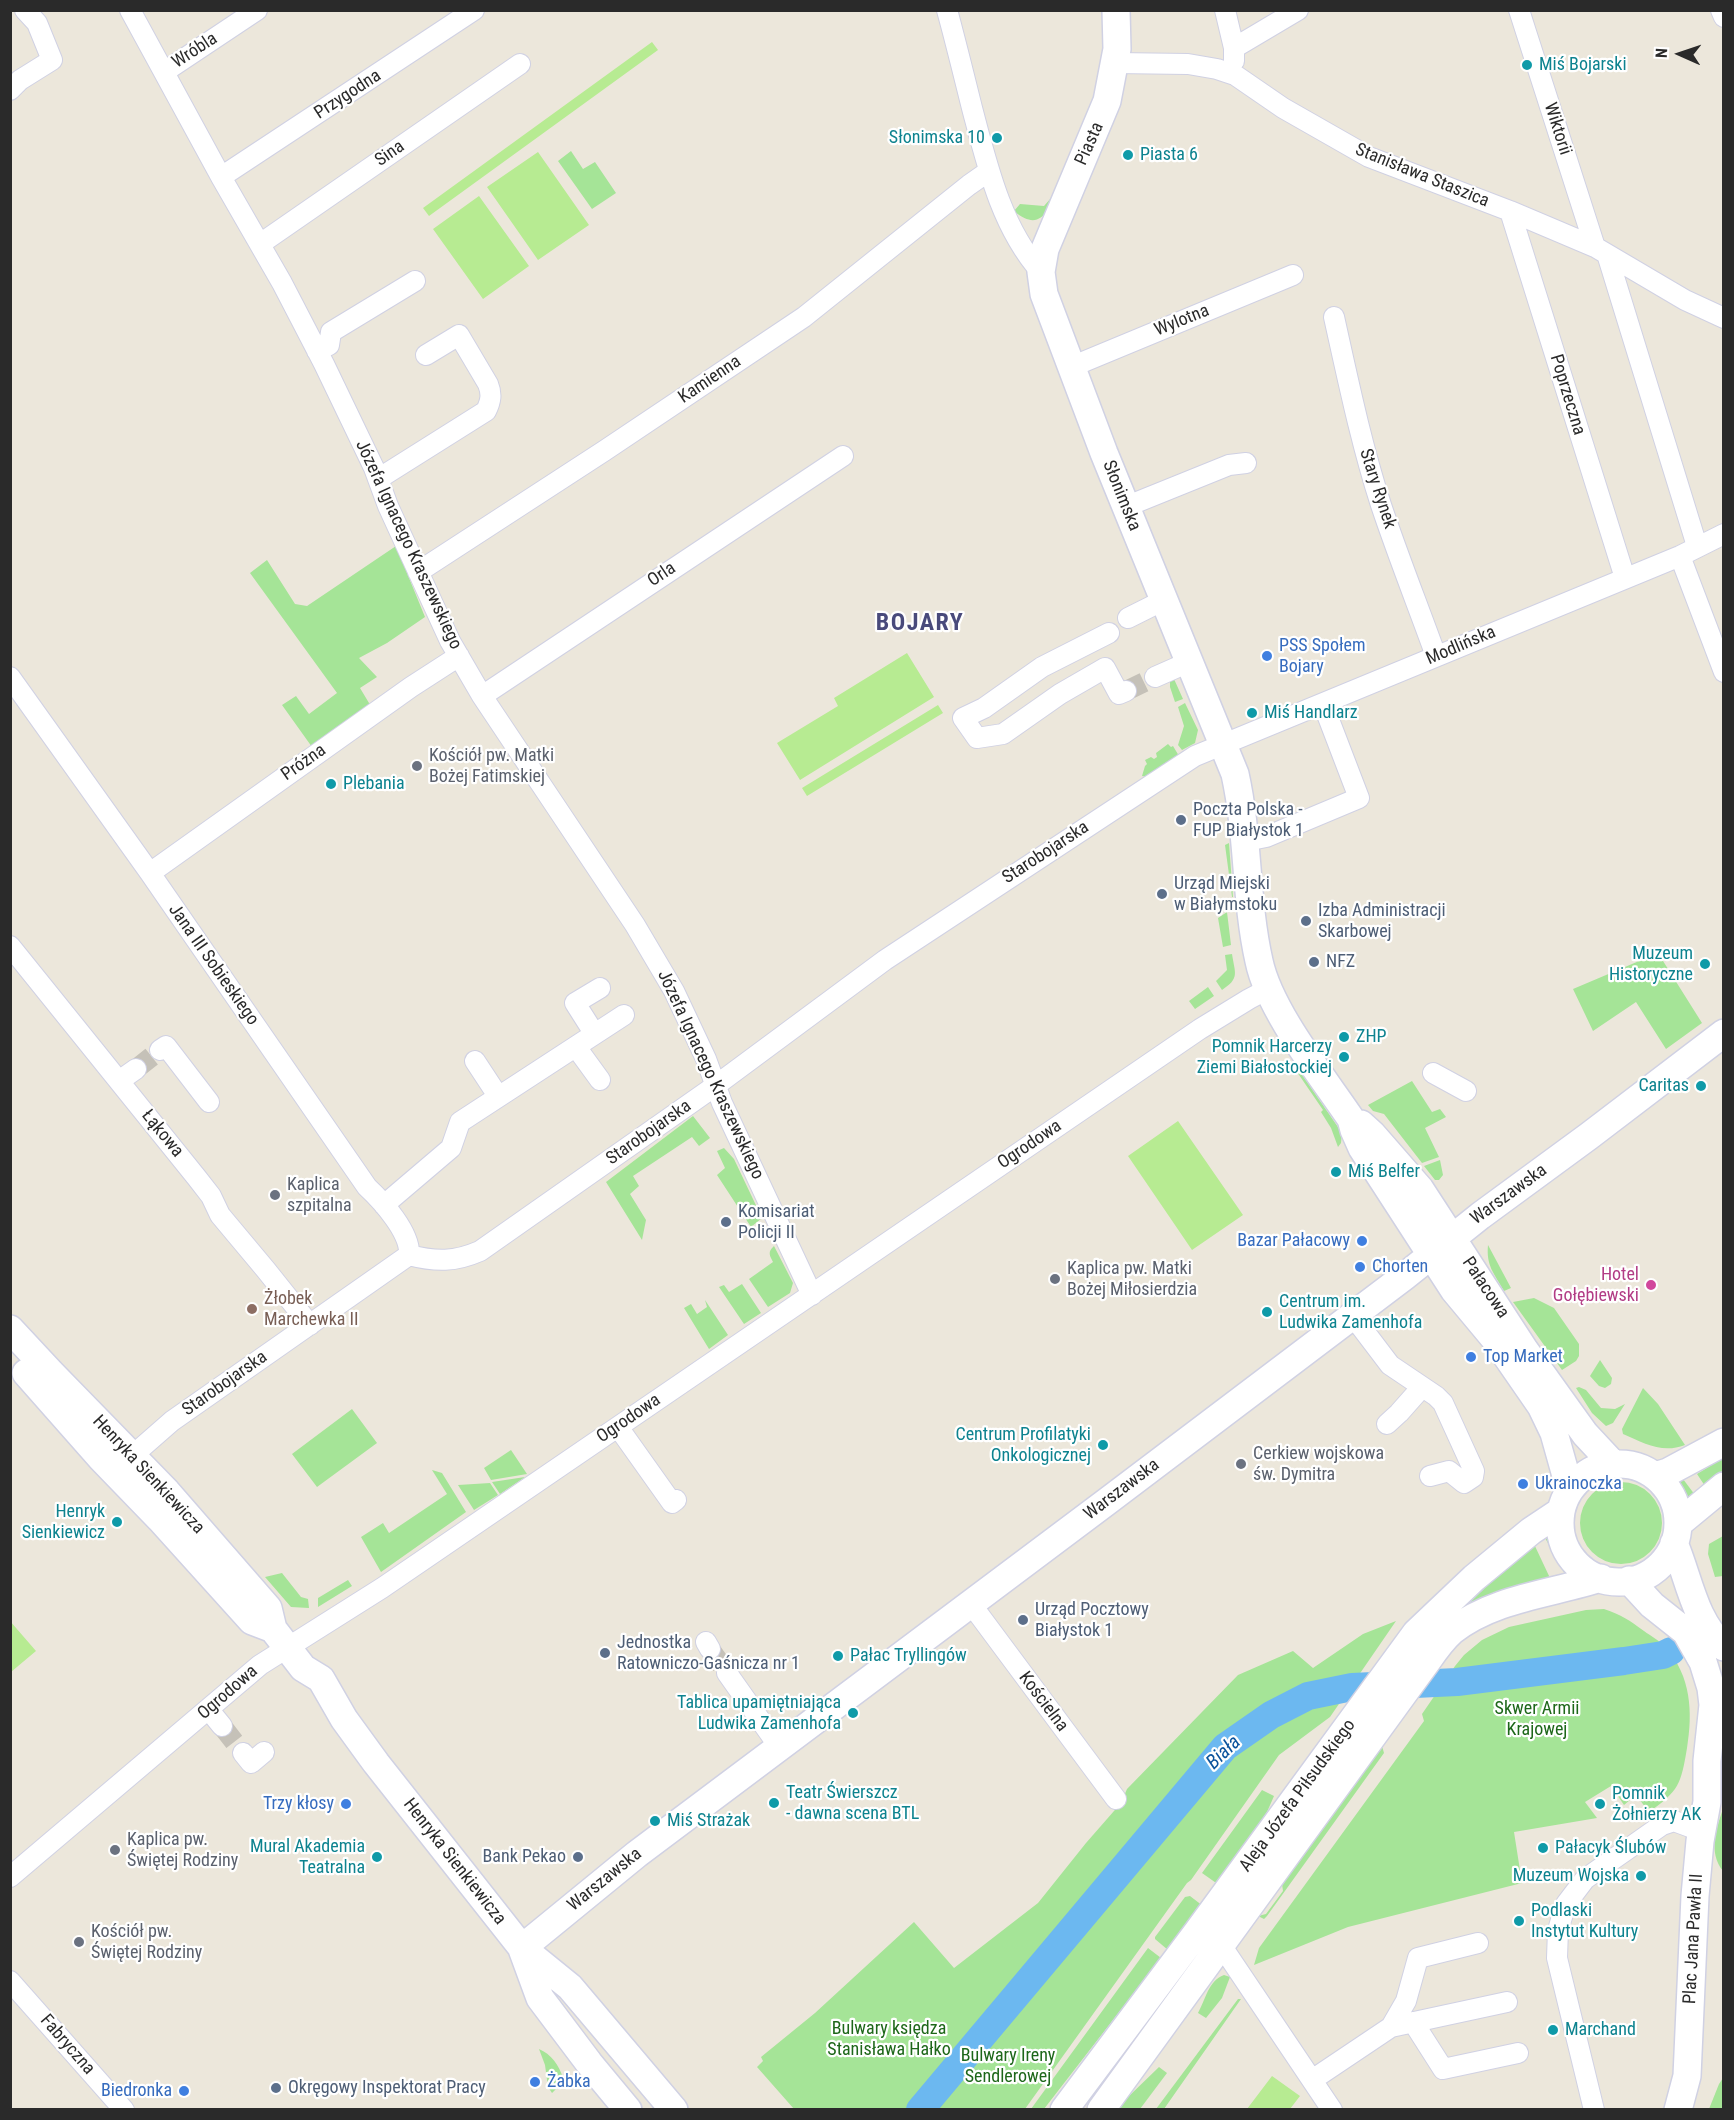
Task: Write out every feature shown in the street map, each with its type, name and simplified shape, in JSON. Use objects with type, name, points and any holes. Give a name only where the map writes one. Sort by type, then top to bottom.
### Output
[{"type":"main road","name":"Piasta","points":[[1041,272],[1050,233],[1102,116],[1115,63],[1116,10]]},
{"type":"main road","name":"Słonimska","points":[[1041,272],[1044,294],[1071,367],[1125,507],[1224,744],[1234,774],[1242,807],[1259,962],[1268,989]]},
{"type":"main road","name":"Pałacowa","points":[[1268,989],[1295,1035],[1351,1119],[1362,1148],[1431,1255],[1454,1290],[1494,1338],[1541,1406],[1554,1433],[1566,1501]]},
{"type":"main road","name":"Warszawska","points":[[522,1948],[622,1866],[1724,1033]]},
{"type":"main road","name":"Pałacowa","points":[[1351,1119],[1365,1126],[1420,1189],[1474,1274],[1555,1392],[1585,1434],[1613,1464]]},
{"type":"main road","name":"Henryka Sienkiewicza","points":[[10,1329],[100,1458],[160,1519],[252,1621],[288,1648],[321,1679],[344,1719],[390,1781],[522,1948],[570,1987],[674,2109]]},
{"type":"main road","name":"Henryka Sienkiewicza","points":[[10,1356],[44,1379],[132,1456],[167,1492],[268,1608],[288,1648]]},
{"type":"main road","points":[[1655,1476],[1676,1468],[1724,1442]]},
{"type":"main road","points":[[1713,1655],[1710,1634],[1692,1591],[1676,1534],[1677,1510],[1665,1485],[1655,1476],[1642,1468],[1628,1464],[1613,1464],[1597,1468],[1582,1477],[1566,1501],[1560,1526],[1568,1552],[1588,1572],[1601,1578],[1629,1581],[1644,1576],[1656,1568],[1667,1556],[1676,1534],[1724,1486]]},
{"type":"main road","name":"Aleja Józefa Piłsudskiego","points":[[1064,2109],[1425,1624],[1474,1578],[1566,1501]]},
{"type":"main road","name":"Aleja Józefa Piłsudskiego","points":[[1101,2109],[1450,1633],[1495,1606],[1560,1591],[1601,1578]]},
{"type":"main road","points":[[1629,1581],[1713,1655]]},
{"type":"main road","name":"Plac Jana Pawła II","points":[[1692,2109],[1687,2076],[1695,1896],[1701,1831],[1707,1802],[1707,1761],[1718,1713],[1711,1688],[1713,1655]]},
{"type":"main road","name":"Plac Jana Pawła II","points":[[1707,1802],[1724,1776]]},
{"type":"main road","name":"Henryka Sienkiewicza","points":[[522,1948],[540,1998],[589,2063],[628,2109]]},
{"type":"main road","name":"Plac Jana Pawła II","points":[[1678,2109],[1687,2076]]},
{"type":"street","points":[[10,90],[52,60],[37,23],[25,10]]},
{"type":"street","name":"Józefa Ignacego Kraszewskiego","points":[[130,10],[317,351],[378,479],[417,572],[459,657],[482,696],[654,954],[674,991],[706,1059],[715,1086],[812,1295]]},
{"type":"street","name":"Wróbla","points":[[164,72],[257,10]]},
{"type":"street","name":"Przygodna","points":[[221,177],[474,10]]},
{"type":"street","name":"Słonimska","points":[[947,10],[989,171],[1014,235],[1041,272]]},
{"type":"street","points":[[1225,10],[1234,48],[1235,75]]},
{"type":"street","points":[[1234,48],[1298,10]]},
{"type":"street","name":"Wiktorii","points":[[1519,10],[1601,250]]},
{"type":"street","points":[[1721,10],[1724,17]]},
{"type":"street","name":"Stanisława Staszica","points":[[1115,63],[1188,64],[1235,75],[1283,108],[1369,157],[1510,211],[1601,250],[1685,300],[1724,318]]},
{"type":"street","name":"Sina","points":[[260,244],[520,64]]},
{"type":"street","name":"Kamienna","points":[[417,572],[604,451],[804,316],[989,171]]},
{"type":"street","name":"Poprzeczna","points":[[1510,211],[1625,578]]},
{"type":"street","points":[[1601,250],[1697,546]]},
{"type":"street","name":"Wylotna","points":[[1071,367],[1293,275]]},
{"type":"street","points":[[317,351],[329,345],[331,332],[416,280]]},
{"type":"street","name":"Stary Rynek","points":[[1334,317],[1368,464],[1436,656]]},
{"type":"street","points":[[378,479],[486,411],[490,403],[491,392],[488,384],[459,334],[426,355]]},
{"type":"street","name":"Orla","points":[[482,696],[843,456]]},
{"type":"street","points":[[1125,507],[1229,465],[1246,463]]},
{"type":"street","name":"Modlińska","points":[[1224,744],[1680,556],[1724,534]]},
{"type":"street","points":[[1680,556],[1724,672]]},
{"type":"street","points":[[1128,618],[1164,600]]},
{"type":"street","points":[[1109,633],[1042,667],[984,708],[963,718],[976,738],[1003,734],[1060,694],[1105,668],[1119,694],[1126,691]]},
{"type":"street","name":"Próżna","points":[[150,873],[411,687],[459,657]]},
{"type":"street","points":[[1155,677],[1189,662]]},
{"type":"street","name":"Jana III Sobieskiego","points":[[12,683],[150,873],[367,1186],[380,1200],[406,1237],[410,1248],[409,1255]]},
{"type":"street","points":[[1246,841],[1266,837],[1359,798],[1323,704]]},
{"type":"street","name":"Starobojarska","points":[[132,1456],[172,1421],[409,1255],[429,1261],[445,1262],[464,1258],[480,1251],[715,1086],[885,960],[1195,756],[1224,744]]},
{"type":"street","name":"Łąkowa","points":[[10,946],[211,1196],[220,1215],[309,1325]]},
{"type":"street","points":[[594,1034],[575,1003],[600,988]]},
{"type":"street","name":"Ogrodowa","points":[[10,1877],[260,1665],[382,1588],[1194,1034],[1268,989]]},
{"type":"street","points":[[380,1200],[451,1148],[460,1122],[624,1015]]},
{"type":"street","points":[[160,1050],[166,1046],[209,1102]]},
{"type":"street","points":[[576,1047],[600,1080]]},
{"type":"street","points":[[475,1061],[498,1096]]},
{"type":"street","points":[[119,1081],[136,1068]]},
{"type":"street","points":[[1433,1073],[1466,1091]]},
{"type":"street","points":[[1352,1315],[1390,1365],[1443,1403],[1474,1471],[1473,1477],[1464,1483],[1449,1471],[1430,1476]]},
{"type":"street","points":[[1387,1424],[1422,1387]]},
{"type":"street","points":[[618,1427],[672,1503],[676,1500]]},
{"type":"street","name":"Kościelna","points":[[971,1604],[1116,1799]]},
{"type":"street","points":[[727,1673],[780,1748]]},
{"type":"street","points":[[208,1710],[222,1726]]},
{"type":"street","points":[[243,1754],[251,1763],[264,1752]]},
{"type":"street","points":[[1594,2109],[1557,1958],[1558,1930],[1566,1904],[1585,1879],[1662,1825],[1674,1821],[1701,1831]]},
{"type":"street","points":[[1391,2026],[1406,2001],[1418,1958],[1478,1943]]},
{"type":"street","points":[[1221,1945],[1332,2109]]},
{"type":"street","name":"Fabryczna","points":[[10,1981],[124,2109]]},
{"type":"street","points":[[1312,2080],[1391,2026],[1507,2002]]},
{"type":"street","points":[[1413,2022],[1443,2069],[1518,2053]]},
{"type":"green space","points":[[652,42],[658,50],[429,216],[423,208]]},
{"type":"green space","points":[[571,151],[583,169],[595,162],[616,193],[592,209],[558,161]]},
{"type":"green space","points":[[538,152],[589,225],[538,260],[487,187]]},
{"type":"green space","points":[[1058,190],[1047,212],[1037,220],[1030,220],[1014,211],[1020,204],[1044,206]]},
{"type":"green space","points":[[479,196],[529,266],[483,299],[433,229]]},
{"type":"green space","points":[[396,546],[425,617],[387,643],[359,658],[377,677],[360,688],[375,713],[317,754],[282,705],[296,696],[309,714],[337,693],[250,573],[267,560],[295,604],[307,606]]},
{"type":"green space","points":[[907,653],[934,697],[800,780],[777,743],[838,706],[834,698]]},
{"type":"green space","points":[[1174,679],[1183,699],[1175,702],[1170,687],[1170,681]]},
{"type":"green space","points":[[1185,703],[1198,730],[1195,743],[1182,750],[1178,745],[1184,726],[1178,707]]},
{"type":"green space","points":[[938,705],[943,713],[807,796],[802,788]]},
{"type":"green space","points":[[1168,744],[1173,746],[1179,756],[1148,777],[1142,776],[1147,764],[1145,760],[1157,757],[1156,753]]},
{"type":"green space","points":[[1229,843],[1233,897],[1225,845]]},
{"type":"green space","points":[[1227,912],[1231,945],[1223,947],[1218,918]]},
{"type":"green space","points":[[1658,953],[1702,1023],[1666,1049],[1636,1002],[1593,1031],[1573,989]]},
{"type":"green space","points":[[1232,954],[1234,979],[1222,990],[1216,981],[1227,970],[1225,955]]},
{"type":"green space","points":[[1208,987],[1214,996],[1195,1009],[1189,1001]]},
{"type":"green space","points":[[1299,1070],[1342,1133],[1338,1147],[1331,1128],[1321,1112],[1323,1110],[1297,1072]]},
{"type":"green space","points":[[1412,1081],[1432,1112],[1440,1109],[1446,1117],[1425,1128],[1439,1157],[1422,1163],[1384,1114],[1373,1111],[1368,1105]]},
{"type":"green space","points":[[693,1116],[710,1138],[699,1146],[692,1137],[633,1176],[639,1186],[630,1194],[646,1220],[642,1240],[606,1182]]},
{"type":"green space","points":[[1178,1121],[1243,1215],[1192,1250],[1128,1156]]},
{"type":"green space","points":[[724,1148],[734,1159],[762,1218],[751,1227],[717,1175],[725,1168],[717,1151]]},
{"type":"green space","points":[[1440,1160],[1443,1175],[1439,1180],[1435,1180],[1424,1166]]},
{"type":"green space","points":[[1488,1245],[1511,1288],[1504,1291],[1494,1274],[1488,1259]]},
{"type":"green space","points":[[774,1246],[793,1283],[790,1293],[768,1307],[749,1279],[773,1262],[770,1252]]},
{"type":"green space","points":[[742,1284],[761,1313],[744,1324],[719,1287],[724,1285],[729,1292]]},
{"type":"green space","points":[[1534,1298],[1554,1308],[1579,1344],[1579,1356],[1576,1361],[1562,1370],[1513,1302]]},
{"type":"green space","points":[[705,1300],[728,1335],[709,1349],[684,1308],[691,1304],[697,1314],[707,1307]]},
{"type":"green space","points":[[1600,1360],[1612,1378],[1611,1384],[1605,1388],[1599,1386],[1590,1376]]},
{"type":"green space","points":[[1576,1388],[1586,1390],[1601,1408],[1615,1409],[1625,1404],[1613,1423],[1606,1426],[1592,1413]]},
{"type":"green space","points":[[1643,1388],[1658,1404],[1685,1445],[1661,1448],[1623,1434],[1622,1429]]},
{"type":"green space","points":[[352,1409],[377,1443],[317,1487],[292,1454]]},
{"type":"green space","points":[[511,1450],[527,1474],[491,1480],[484,1468]]},
{"type":"green space","points":[[1723,1458],[1723,1474],[1707,1489],[1697,1474]]},
{"type":"green space","points":[[432,1470],[442,1473],[466,1512],[381,1572],[361,1537],[383,1523],[389,1533],[447,1494]]},
{"type":"green space","points":[[525,1477],[500,1494],[492,1482]]},
{"type":"green space","points":[[1683,1479],[1698,1499],[1687,1511],[1680,1489],[1675,1482]]},
{"type":"green space","points":[[1621,1482],[1637,1485],[1650,1494],[1659,1507],[1662,1523],[1659,1539],[1650,1552],[1637,1561],[1621,1564],[1605,1561],[1592,1552],[1583,1539],[1580,1523],[1583,1507],[1592,1494],[1605,1485]]},
{"type":"green space","points":[[490,1483],[498,1495],[474,1510],[458,1485]]},
{"type":"green space","points":[[1555,1524],[1562,1549],[1577,1574],[1566,1576],[1544,1536]]},
{"type":"green space","points":[[1723,1536],[1723,1576],[1715,1577],[1708,1554],[1709,1544]]},
{"type":"green space","points":[[1534,1544],[1550,1578],[1467,1606],[1465,1604]]},
{"type":"green space","points":[[282,1573],[301,1597],[308,1599],[309,1608],[291,1607],[265,1577]]},
{"type":"green space","points":[[348,1580],[352,1586],[318,1607],[318,1598]]},
{"type":"green space","name":"Skwer Armii Krajowej","points":[[1604,1609],[1625,1618],[1661,1643],[1681,1670],[1688,1695],[1690,1721],[1683,1770],[1673,1792],[1649,1812],[1636,1795],[1624,1805],[1611,1786],[1585,1802],[1597,1818],[1514,1832],[1522,1883],[1348,1927],[1254,1965],[1259,1948],[1424,1721],[1422,1714],[1464,1655],[1482,1640],[1509,1627],[1586,1610]]},
{"type":"green space","points":[[10,1621],[36,1651],[11,1672],[10,1672]]},
{"type":"green space","points":[[1396,1621],[1330,1717],[1279,1755],[1025,2109],[794,2109],[757,2067],[763,2061],[761,2057],[815,2013],[914,1922],[954,1968],[1038,1903],[1121,1803],[1127,1789],[1238,1675],[1293,1651],[1313,1668],[1363,1634]]},
{"type":"green space","points":[[1382,1746],[1384,1753],[1267,1916],[1264,1919],[1258,1916],[1266,1914],[1283,1891],[1282,1884]]},
{"type":"green space","points":[[1262,1790],[1274,1796],[1260,1828],[1219,1885],[1202,1873]]},
{"type":"green space","points":[[1723,1809],[1723,1871],[1718,1864],[1715,1840]]},
{"type":"green space","points":[[1190,1896],[1203,1906],[1168,1950],[1155,1937],[1185,1897]]},
{"type":"green space","points":[[1148,1948],[1161,1958],[1044,2109],[1031,2109]]},
{"type":"green space","points":[[1224,1975],[1230,1977],[1222,1998],[1206,2018],[1198,2013],[1211,1986]]},
{"type":"green space","points":[[1238,1999],[1241,1999],[1164,2109],[1156,2109]]},
{"type":"green space","points":[[539,2049],[554,2060],[563,2078],[552,2093],[548,2087],[545,2065]]},
{"type":"green space","points":[[1159,2067],[1167,2073],[1140,2109],[1118,2109],[1126,2099]]},
{"type":"green space","points":[[1272,2076],[1300,2096],[1290,2109],[1247,2109]]},
{"type":"green space","points":[[1723,2078],[1723,2109],[1709,2109],[1719,2084]]},
{"type":"waterway","name":"Biała","points":[[920,2110],[1225,1747],[1271,1715],[1308,1696],[1352,1687],[1457,1682],[1624,1661],[1663,1655],[1671,1651]]},
{"type":"tunnel","points":[[1126,691],[1155,677]]},
{"type":"tunnel","points":[[136,1069],[160,1050]]},
{"type":"tunnel","points":[[710,1649],[727,1673]]},
{"type":"tunnel","points":[[222,1726],[243,1753]]},
{"type":"place","name":"Miś Bojarski","points":[[1527,65]]},
{"type":"place","name":"Słonimska 10","points":[[997,138]]},
{"type":"place","name":"Piasta 6","points":[[1128,155]]},
{"type":"place","name":"PSS Społem Bojary","points":[[1267,656]]},
{"type":"place","name":"Miś Handlarz","points":[[1252,713]]},
{"type":"place","name":"Kościół pw. Matki Bożej Fatimskiej","points":[[417,766]]},
{"type":"place","name":"Plebania","points":[[331,784]]},
{"type":"place","name":"Poczta Polska - FUP Białystok 1","points":[[1181,820]]},
{"type":"place","name":"Urząd Miejski w Białymstoku","points":[[1162,894]]},
{"type":"place","name":"Izba Administracji Skarbowej","points":[[1306,921]]},
{"type":"place","name":"NFZ","points":[[1314,962]]},
{"type":"place","name":"Muzeum Historyczne","points":[[1705,964]]},
{"type":"place","name":"ZHP","points":[[1344,1037]]},
{"type":"place","name":"Pomnik Harcerzy Ziemi Białostockiej","points":[[1344,1057]]},
{"type":"place","name":"Caritas","points":[[1701,1086]]},
{"type":"place","name":"Miś Belfer","points":[[1336,1172]]},
{"type":"place","name":"Kaplica szpitalna","points":[[275,1195]]},
{"type":"place","name":"Komisariat Policji II","points":[[726,1222]]},
{"type":"place","name":"Bazar Pałacowy","points":[[1362,1241]]},
{"type":"place","name":"Chorten","points":[[1360,1267]]},
{"type":"place","name":"Kaplica pw. Matki Bożej Miłosierdzia","points":[[1055,1279]]},
{"type":"place","name":"Hotel Gołębiewski","points":[[1651,1285]]},
{"type":"place","name":"Żłobek Marchewka II","points":[[252,1309]]},
{"type":"place","name":"Centrum im. Ludwika Zamenhofa","points":[[1267,1312]]},
{"type":"place","name":"Top Market","points":[[1471,1357]]},
{"type":"place","name":"Centrum Profilatyki Onkologicznej","points":[[1103,1445]]},
{"type":"place","name":"Cerkiew wojskowa św. Dymitra","points":[[1241,1464]]},
{"type":"place","name":"Ukrainoczka","points":[[1523,1484]]},
{"type":"place","name":"Henryk Sienkiewicz","points":[[117,1522]]},
{"type":"place","name":"Urząd Pocztowy Białystok 1","points":[[1023,1620]]},
{"type":"place","name":"Jednostka Ratowniczo-Gaśnicza nr 1","points":[[605,1653]]},
{"type":"place","name":"Pałac Tryllingów","points":[[838,1656]]},
{"type":"place","name":"Tablica upamiętniająca Ludwika Zamenhofa","points":[[853,1713]]},
{"type":"place","name":"Teatr Świerszcz - dawna scena BTL","points":[[774,1803]]},
{"type":"place","name":"Trzy kłosy","points":[[346,1804]]},
{"type":"place","name":"Pomnik Żołnierzy AK","points":[[1600,1804]]},
{"type":"place","name":"Miś Strażak","points":[[655,1821]]},
{"type":"place","name":"Pałacyk Ślubów","points":[[1543,1848]]},
{"type":"place","name":"Kaplica pw. Świętej Rodziny","points":[[115,1850]]},
{"type":"place","name":"Mural Akademia Teatralna","points":[[377,1857]]},
{"type":"place","name":"Bank Pekao","points":[[578,1857]]},
{"type":"place","name":"Muzeum Wojska","points":[[1641,1876]]},
{"type":"place","name":"Podlaski Instytut Kultury","points":[[1519,1921]]},
{"type":"place","name":"Kościół pw. Świętej Rodziny","points":[[79,1942]]},
{"type":"place","name":"Marchand","points":[[1553,2030]]},
{"type":"place","name":"Żabka","points":[[535,2082]]},
{"type":"place","name":"Okręgowy Inspektorat Pracy","points":[[276,2088]]},
{"type":"place","name":"Biedronka","points":[[184,2091]]},
{"type":"district","name":"BOJARY","points":[[920,624]]},
{"type":"park label","name":"Bulwary księdza Stanisława Hałko","points":[[889,2039]]},
{"type":"park label","name":"Bulwary Ireny Sendlerowej","points":[[1008,2066]]}]
